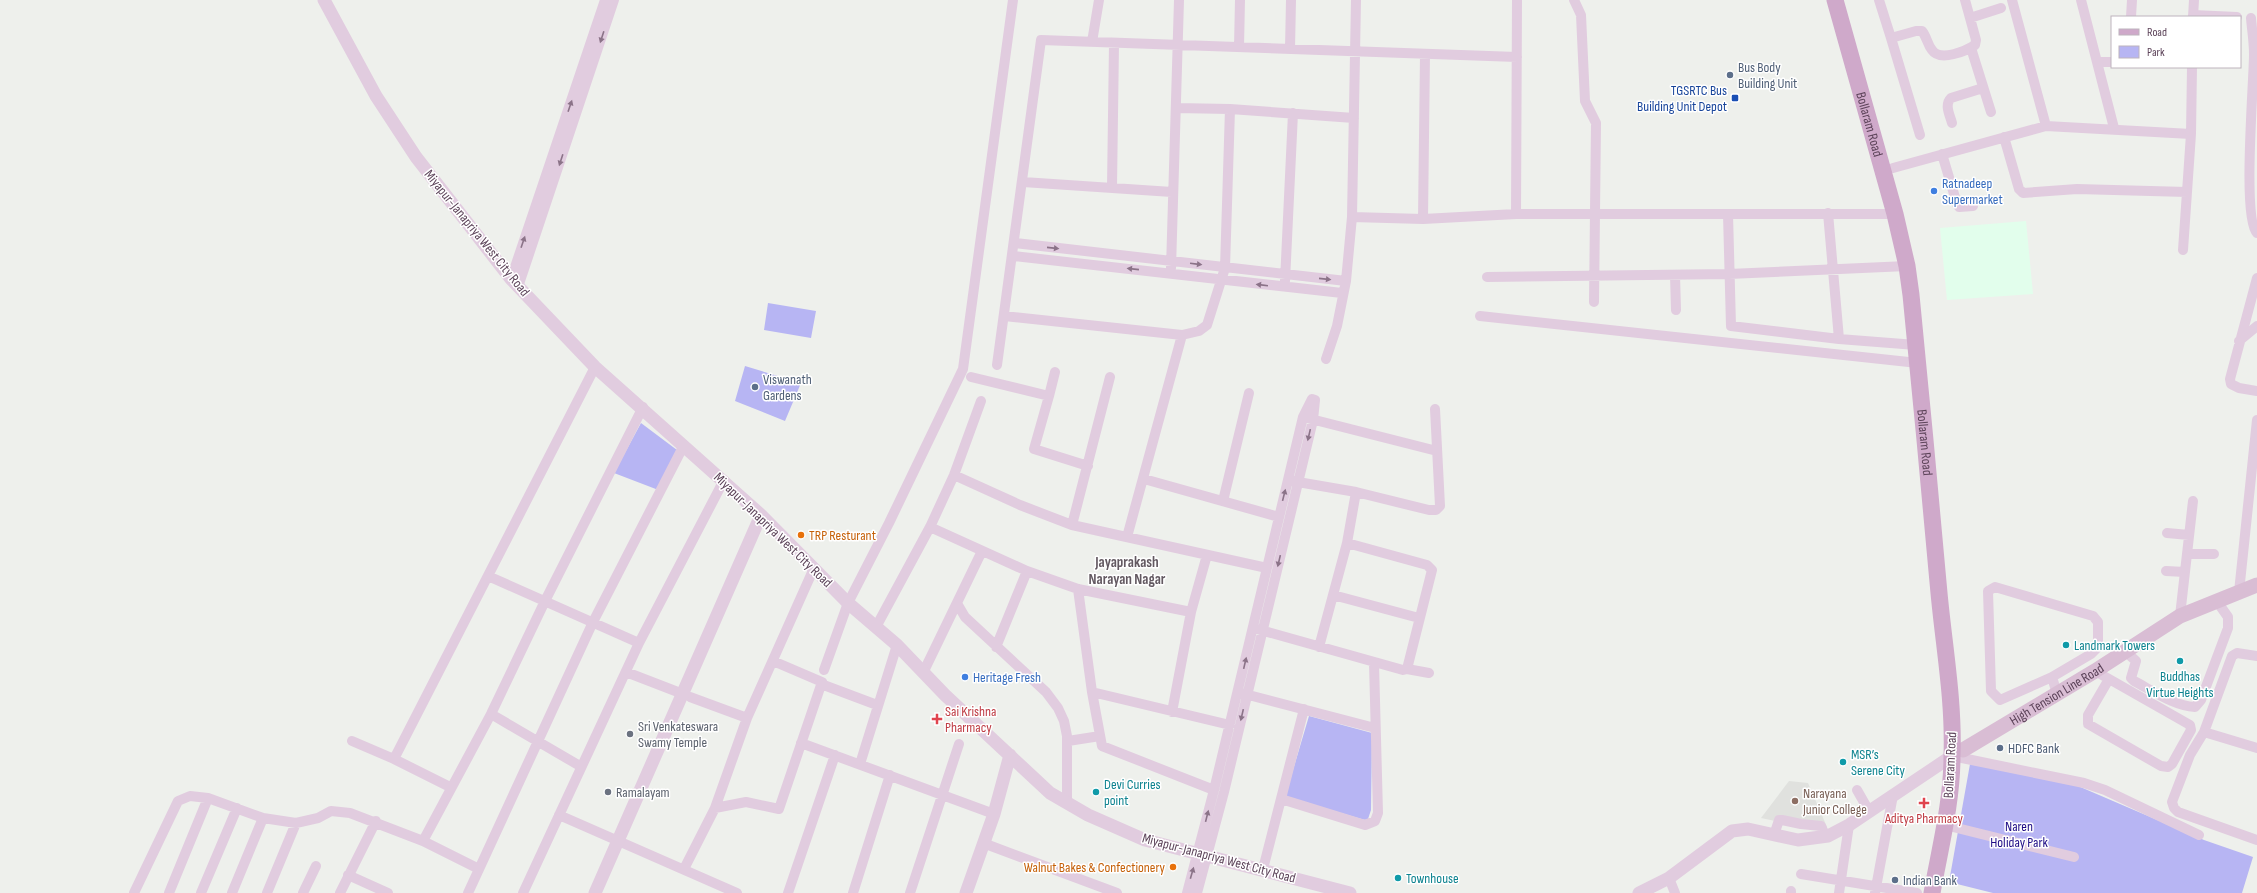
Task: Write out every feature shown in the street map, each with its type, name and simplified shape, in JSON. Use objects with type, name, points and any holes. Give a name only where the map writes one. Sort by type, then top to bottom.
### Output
[{"type":"main road","name":"Bollaram Road","points":[[1835,0],[1895,214],[1907,266],[1918,363],[1939,594],[1959,755],[1949,795],[1932,893]]},
{"type":"main road","name":"Bollaram Road","points":[[1847,0],[1892,168],[1916,265],[1920,294],[1961,686],[1959,797],[1942,893]]},
{"type":"main road","name":"High Tension Line Road","points":[[1959,755],[2095,671],[2180,616],[2216,600],[2257,585]]},
{"type":"street","name":"Miyapur-Janapriya West City Road","points":[[324,0],[362,72],[416,157],[515,283],[595,366],[724,480],[848,603],[897,645],[923,673],[1050,794],[1088,815],[1145,840],[1203,856],[1263,869],[1350,893]]},
{"type":"street","points":[[515,283],[605,0]]},
{"type":"street","points":[[515,283],[614,0]]},
{"type":"street","points":[[824,670],[848,603],[889,524],[963,368],[1013,0]]},
{"type":"street","points":[[1092,42],[1099,0]]},
{"type":"street","points":[[1170,274],[1172,261],[1172,192],[1176,108],[1176,45],[1179,0]]},
{"type":"street","points":[[1239,47],[1240,0]]},
{"type":"street","points":[[1290,49],[1291,0]]},
{"type":"street","points":[[1326,359],[1337,326],[1342,293],[1346,281],[1352,217],[1356,0]]},
{"type":"street","points":[[1516,214],[1517,0]]},
{"type":"street","points":[[1574,0],[1581,15],[1585,101],[1596,123],[1594,302]]},
{"type":"street","points":[[1879,0],[1920,135]]},
{"type":"street","points":[[1891,38],[1916,31],[1922,31],[1926,36],[1932,50],[1937,55],[1944,56],[1971,48],[1976,45],[1976,40],[1965,0]]},
{"type":"street","points":[[2012,0],[2046,126]]},
{"type":"street","points":[[2081,0],[2114,128]]},
{"type":"street","points":[[2131,16],[2132,0]]},
{"type":"street","points":[[2193,16],[2194,0]]},
{"type":"street","points":[[1970,18],[2001,8]]},
{"type":"street","points":[[2241,17],[2254,18],[2254,171],[2252,224],[2257,233]]},
{"type":"street","points":[[997,365],[1013,256],[1041,40],[1114,44],[1517,57]]},
{"type":"street","points":[[1112,187],[1114,44]]},
{"type":"street","points":[[1971,48],[1991,112]]},
{"type":"street","points":[[1423,219],[1425,54]]},
{"type":"street","points":[[2097,62],[2111,62]]},
{"type":"street","points":[[2183,250],[2190,134],[2192,68]]},
{"type":"street","points":[[1952,123],[1947,106],[1948,101],[1951,98],[1983,88]]},
{"type":"street","points":[[1176,108],[1293,113],[1354,118]]},
{"type":"street","points":[[1004,316],[1182,335],[1199,332],[1207,325],[1225,268],[1230,110]]},
{"type":"street","points":[[1284,287],[1293,113]]},
{"type":"street","points":[[1892,168],[2046,126],[2114,128],[2190,134]]},
{"type":"street","points":[[2004,137],[2019,189],[2023,193],[2077,189],[2187,192]]},
{"type":"street","points":[[1942,154],[1956,204],[1959,207],[1964,208],[1972,206]]},
{"type":"street","points":[[1023,182],[1172,192]]},
{"type":"street","points":[[1828,213],[1839,340]]},
{"type":"street","points":[[1352,217],[1423,219],[1516,214],[1895,214]]},
{"type":"street","points":[[1728,214],[1731,326],[1839,340],[1916,345]]},
{"type":"street","points":[[1014,243],[1346,281]]},
{"type":"street","points":[[1013,256],[1342,293]]},
{"type":"street","points":[[1487,277],[1595,277],[1729,274],[1907,266]]},
{"type":"street","points":[[1676,275],[1676,310]]},
{"type":"street","points":[[2257,278],[2239,340],[2230,379],[2231,384],[2239,388],[2257,391]]},
{"type":"street","points":[[1480,316],[1918,363]]},
{"type":"street","points":[[2239,340],[2257,326]]},
{"type":"street","points":[[1128,537],[1182,335]]},
{"type":"street","points":[[394,759],[595,366]]},
{"type":"street","points":[[1055,372],[1034,449],[1088,466]]},
{"type":"street","points":[[1072,525],[1110,377]]},
{"type":"street","points":[[970,378],[1049,396]]},
{"type":"street","points":[[1223,501],[1249,393]]},
{"type":"street","points":[[876,627],[930,527],[954,475],[981,401]]},
{"type":"street","points":[[423,841],[450,787],[492,714],[545,601],[642,407]]},
{"type":"street","points":[[1293,481],[1356,492],[1429,510],[1436,510],[1440,506],[1435,409]]},
{"type":"street","points":[[1187,893],[1203,856],[1308,418],[1437,451]]},
{"type":"street","points":[[2239,592],[2257,420]]},
{"type":"street","points":[[468,893],[536,741],[593,622],[684,445]]},
{"type":"street","points":[[954,475],[1020,505],[1072,525],[1267,568]]},
{"type":"street","points":[[1144,479],[1279,517]]},
{"type":"street","points":[[523,893],[580,766],[639,643],[724,480]]},
{"type":"street","points":[[1258,629],[1267,568],[1279,517],[1293,481]]},
{"type":"street","points":[[1319,647],[1347,543],[1356,492]]},
{"type":"street","points":[[2180,616],[2193,501]]},
{"type":"street","points":[[595,893],[621,842],[764,518]]},
{"type":"street","points":[[930,527],[1027,571],[1078,589],[1191,612]]},
{"type":"street","points":[[2167,533],[2189,535]]},
{"type":"street","points":[[1347,543],[1429,566],[1432,575],[1419,618],[1407,669]]},
{"type":"street","points":[[923,673],[958,605],[982,551]]},
{"type":"street","points":[[2187,554],[2214,554]]},
{"type":"street","points":[[1172,712],[1191,612],[1207,555]]},
{"type":"street","points":[[684,869],[715,808],[747,718],[814,568]]},
{"type":"street","points":[[996,648],[1027,571]]},
{"type":"street","points":[[2166,571],[2185,572]]},
{"type":"street","points":[[488,576],[639,643]]},
{"type":"street","points":[[1995,587],[2093,616],[2098,622],[2098,647],[2091,654],[2052,677],[2000,700],[1991,691],[1988,591],[1995,587]]},
{"type":"street","points":[[1078,589],[1092,692],[1101,743],[1105,749],[1214,790]]},
{"type":"street","points":[[1333,596],[1419,618]]},
{"type":"street","points":[[2124,651],[2136,661],[2131,674],[2131,678],[2134,681],[2168,699],[2186,706],[2195,707],[2201,700],[2228,628],[2228,617],[2216,600]]},
{"type":"street","points":[[958,605],[965,617],[996,648],[1046,692],[1058,708],[1064,721],[1068,741],[1067,803]]},
{"type":"street","points":[[1258,629],[1374,663],[1429,674]]},
{"type":"street","points":[[860,764],[877,705],[897,645]]},
{"type":"street","points":[[2257,656],[2237,653],[2232,656],[2204,732],[2190,755],[2174,792],[2172,805],[2178,812],[2257,840]]},
{"type":"street","points":[[773,661],[822,682],[821,684],[877,705]]},
{"type":"street","points":[[1281,799],[1365,825],[1375,821],[1378,813],[1374,663]]},
{"type":"street","points":[[2095,671],[2190,725],[2191,730],[2172,764],[2168,767],[2161,766],[2088,724],[2088,715],[2109,679]]},
{"type":"street","points":[[626,672],[747,718]]},
{"type":"street","points":[[2052,677],[2057,694]]},
{"type":"street","points":[[715,808],[746,802],[779,809],[821,684]]},
{"type":"street","points":[[1092,692],[1230,725]]},
{"type":"street","points":[[1242,693],[1375,728]]},
{"type":"street","points":[[1197,893],[1214,790],[1230,725],[1242,693]]},
{"type":"street","points":[[1263,869],[1304,709]]},
{"type":"street","points":[[492,714],[580,766]]},
{"type":"street","points":[[2204,732],[2257,748]]},
{"type":"street","points":[[1068,741],[1100,736]]},
{"type":"street","points":[[352,741],[394,759],[450,787]]},
{"type":"street","points":[[801,743],[994,814]]},
{"type":"street","points":[[910,893],[959,744]]},
{"type":"street","points":[[788,893],[835,755]]},
{"type":"street","points":[[969,892],[983,843],[994,814],[1010,755]]},
{"type":"street","points":[[1639,893],[1669,878],[1732,832],[1748,829],[1798,840],[1826,837],[1849,825],[1894,794],[1959,755],[2084,783],[2105,790],[2199,835]]},
{"type":"street","points":[[853,893],[890,775]]},
{"type":"street","points":[[1857,790],[1869,811]]},
{"type":"street","points":[[1876,890],[1894,794]]},
{"type":"street","points":[[134,893],[178,801],[190,796],[208,798],[263,818],[296,823],[339,811],[376,821],[423,841],[479,869]]},
{"type":"street","points":[[169,893],[208,798]]},
{"type":"street","points":[[202,893],[237,808]]},
{"type":"street","points":[[559,815],[736,893]]},
{"type":"street","points":[[232,893],[263,818]]},
{"type":"street","points":[[340,893],[376,821]]},
{"type":"street","points":[[267,893],[296,823]]},
{"type":"street","points":[[1840,893],[1849,825]]},
{"type":"street","points":[[1953,827],[2074,857]]},
{"type":"street","points":[[603,893],[621,842]]},
{"type":"street","points":[[983,843],[1117,893]]},
{"type":"street","points":[[304,893],[316,866]]},
{"type":"street","points":[[1801,874],[1842,881],[1876,890],[1917,893]]},
{"type":"street","points":[[348,875],[388,893]]},
{"type":"street","points":[[1669,878],[1675,893]]},
{"type":"shaded area","points":[[2026,221],[2033,294],[1947,300],[1940,228]]},
{"type":"shaded area","name":"Narayana Junior College","points":[[1789,781],[1808,783],[1827,827],[1814,829],[1761,818]]},
{"type":"green space","points":[[768,303],[816,311],[811,338],[764,330]]},
{"type":"green space","points":[[745,366],[801,383],[785,421],[735,401]]},
{"type":"green space","points":[[641,423],[677,450],[661,491],[614,473]]},
{"type":"green space","points":[[1309,716],[1372,733],[1371,810],[1368,819],[1365,820],[1285,797]]},
{"type":"green space","name":"Naren Holiday Park","points":[[1970,764],[2078,786],[2204,840],[2253,857],[2242,893],[1993,893],[1949,882]]},
{"type":"place","name":"Bus Body Building Unit","points":[[1730,75]]},
{"type":"place","name":"TGSRTC Bus Building Unit Depot","points":[[1735,98]]},
{"type":"place","name":"Ratnadeep Supermarket","points":[[1934,191]]},
{"type":"place","name":"Viswanath Gardens","points":[[755,387]]},
{"type":"place","name":"TRP Resturant","points":[[801,535]]},
{"type":"place","name":"Landmark Towers","points":[[2066,645]]},
{"type":"place","name":"Buddhas Virtue Heights","points":[[2180,661]]},
{"type":"place","name":"Heritage Fresh","points":[[965,677]]},
{"type":"place","name":"Sai Krishna Pharmacy","points":[[937,719]]},
{"type":"place","name":"Sri Venkateswara Swamy Temple","points":[[630,734]]},
{"type":"place","name":"HDFC Bank","points":[[2000,748]]},
{"type":"place","name":"MSR’s Serene City","points":[[1843,762]]},
{"type":"place","name":"Ramalayam","points":[[608,792]]},
{"type":"place","name":"Devi Curries point","points":[[1096,792]]},
{"type":"place","name":"Narayana Junior College","points":[[1795,801]]},
{"type":"place","name":"Aditya Pharmacy","points":[[1924,803]]},
{"type":"place","name":"Walnut Bakes & Confectionery","points":[[1173,867]]},
{"type":"place","name":"Townhouse","points":[[1398,878]]},
{"type":"place","name":"Indian Bank","points":[[1895,880]]},
{"type":"district","name":"Jayaprakash Narayan Nagar","points":[[1127,570]]}]
